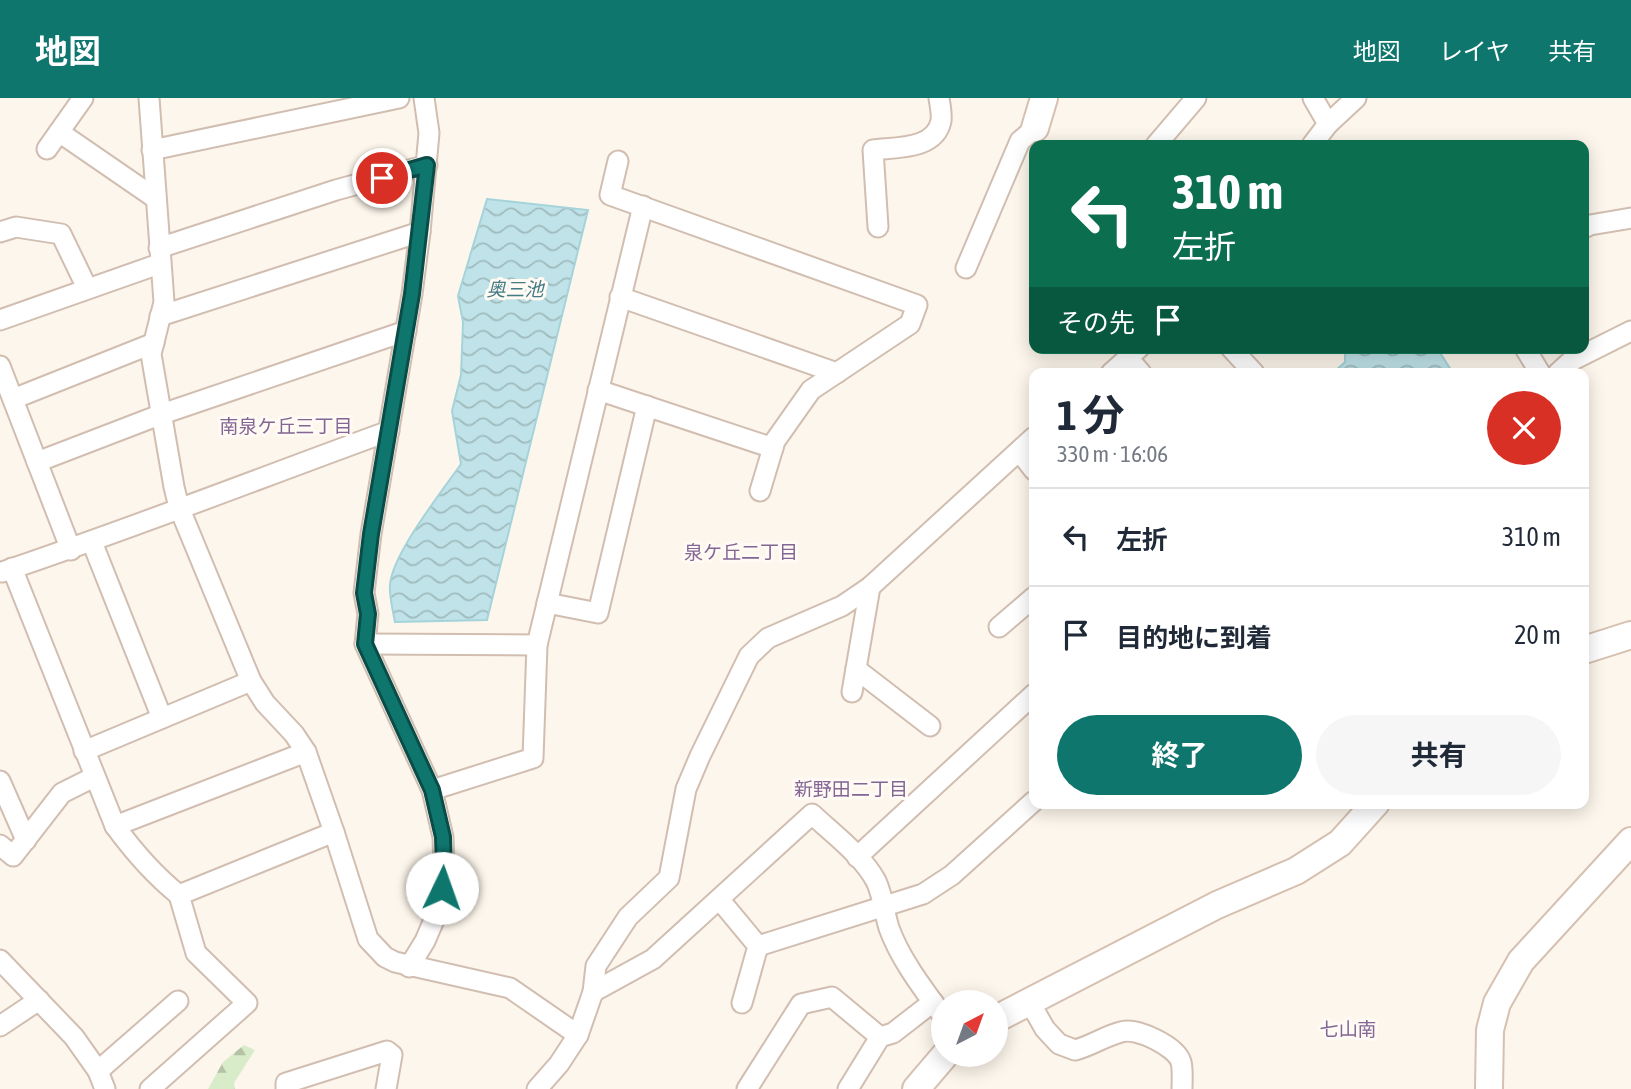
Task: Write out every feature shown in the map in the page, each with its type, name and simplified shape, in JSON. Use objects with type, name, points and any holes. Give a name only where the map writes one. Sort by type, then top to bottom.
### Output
[{"type":"street","points":[[47,149],[83,98]]},
{"type":"street","points":[[149,98],[164,302],[151,354],[179,507],[251,681],[265,703],[294,734],[306,752],[368,939],[385,957],[409,967],[510,988],[578,1035]]},
{"type":"street","points":[[152,150],[399,98]]},
{"type":"street","points":[[409,967],[425,941],[440,906],[444,871],[443,837],[432,790],[365,644],[368,614],[364,593],[371,534],[420,232],[429,133],[424,98]]},
{"type":"street","points":[[878,228],[873,150],[926,142],[937,131],[941,120],[939,98]]},
{"type":"street","points":[[966,268],[1020,141],[1036,137],[1044,98]]},
{"type":"street","points":[[1160,140],[1196,98]]},
{"type":"street","points":[[1314,98],[1328,124]]},
{"type":"street","points":[[1316,140],[1328,124],[1356,98]]},
{"type":"street","points":[[59,132],[155,198]]},
{"type":"street","points":[[618,161],[610,195],[917,305],[910,324],[811,390],[775,441],[760,491]]},
{"type":"street","points":[[0,320],[87,288],[159,256],[336,190],[427,165]]},
{"type":"street","points":[[432,790],[533,758],[537,645],[643,206]]},
{"type":"street","points":[[1589,226],[1631,218]]},
{"type":"street","points":[[0,232],[16,227],[61,234],[87,288]]},
{"type":"street","points":[[160,316],[420,232]]},
{"type":"street","points":[[620,297],[836,373]]},
{"type":"street","points":[[37,462],[162,414],[405,331]]},
{"type":"street","points":[[1589,352],[1631,331]]},
{"type":"street","points":[[13,399],[154,343]]},
{"type":"street","points":[[1237,354],[1249,368]]},
{"type":"street","points":[[1563,368],[1585,354]]},
{"type":"street","points":[[0,366],[71,550]]},
{"type":"street","points":[[598,390],[773,448]]},
{"type":"street","points":[[547,603],[598,612],[647,406]]},
{"type":"street","points":[[150,1089],[247,1003],[196,953],[179,895],[134,853],[115,827],[6,570],[71,550],[179,507],[389,431]]},
{"type":"street","points":[[537,1089],[559,1064],[578,1035],[593,992],[596,966],[628,917],[669,878],[686,789],[750,656],[768,638],[842,606],[870,587],[1029,442]]},
{"type":"street","points":[[1019,451],[1029,464]]},
{"type":"street","points":[[92,541],[162,718]]},
{"type":"street","points":[[852,692],[870,587]]},
{"type":"street","points":[[999,627],[1029,601]]},
{"type":"street","points":[[1589,648],[1631,635]]},
{"type":"street","points":[[365,644],[537,645]]},
{"type":"street","points":[[856,669],[930,726]]},
{"type":"street","points":[[84,751],[251,681]]},
{"type":"street","points":[[857,857],[1029,699]]},
{"type":"street","points":[[115,827],[306,752]]},
{"type":"street","points":[[0,845],[13,856],[62,793],[94,777]]},
{"type":"street","points":[[0,781],[26,840]]},
{"type":"street","points":[[758,946],[923,894],[953,875],[1029,806]]},
{"type":"street","points":[[1008,1012],[1217,905],[1296,871],[1340,843],[1371,809]]},
{"type":"street","points":[[593,992],[653,959],[811,814],[857,857],[875,880],[885,906],[889,928],[902,954],[931,998]]},
{"type":"street","points":[[179,895],[334,832]]},
{"type":"street","points":[[1489,1089],[1490,1030],[1497,1003],[1521,961],[1631,841]]},
{"type":"street","points":[[719,899],[758,946]]},
{"type":"street","points":[[742,1003],[758,946]]},
{"type":"street","points":[[0,960],[74,1037],[102,1080],[178,1001]]},
{"type":"street","points":[[747,1089],[801,1004],[832,997],[880,1037]]},
{"type":"street","points":[[0,1026],[38,1000]]},
{"type":"street","points":[[1029,1001],[1045,1029],[1059,1044],[1075,1050],[1122,1031],[1135,1031],[1158,1040],[1174,1051],[1181,1061],[1182,1089]]},
{"type":"street","points":[[848,1089],[880,1037],[931,1013]]},
{"type":"street","points":[[286,1089],[286,1083],[387,1051],[392,1055],[386,1089]]},
{"type":"street","points":[[916,1089],[934,1068]]},
{"type":"green space","points":[[244,1045],[255,1050],[234,1083],[235,1089],[208,1089],[223,1062]]},
{"type":"water","name":"奥三池","points":[[487,199],[588,210],[487,620],[395,622],[390,585],[399,557],[461,464],[452,411],[461,375],[463,322],[458,296]]},
{"type":"water","points":[[1345,354],[1441,354],[1450,368],[1338,368],[1345,362]]},
{"type":"district","name":"南泉ケ丘三丁目","points":[[286,426]]},
{"type":"district","name":"泉ケ丘二丁目","points":[[741,552]]},
{"type":"district","name":"新野田二丁目","points":[[851,789]]},
{"type":"district","name":"七山南","points":[[1348,1029]]},
{"type":"route","points":[[382,178],[427,165],[412,294],[371,534],[364,593],[368,614],[365,644],[432,790],[443,837],[442,888]]}]
